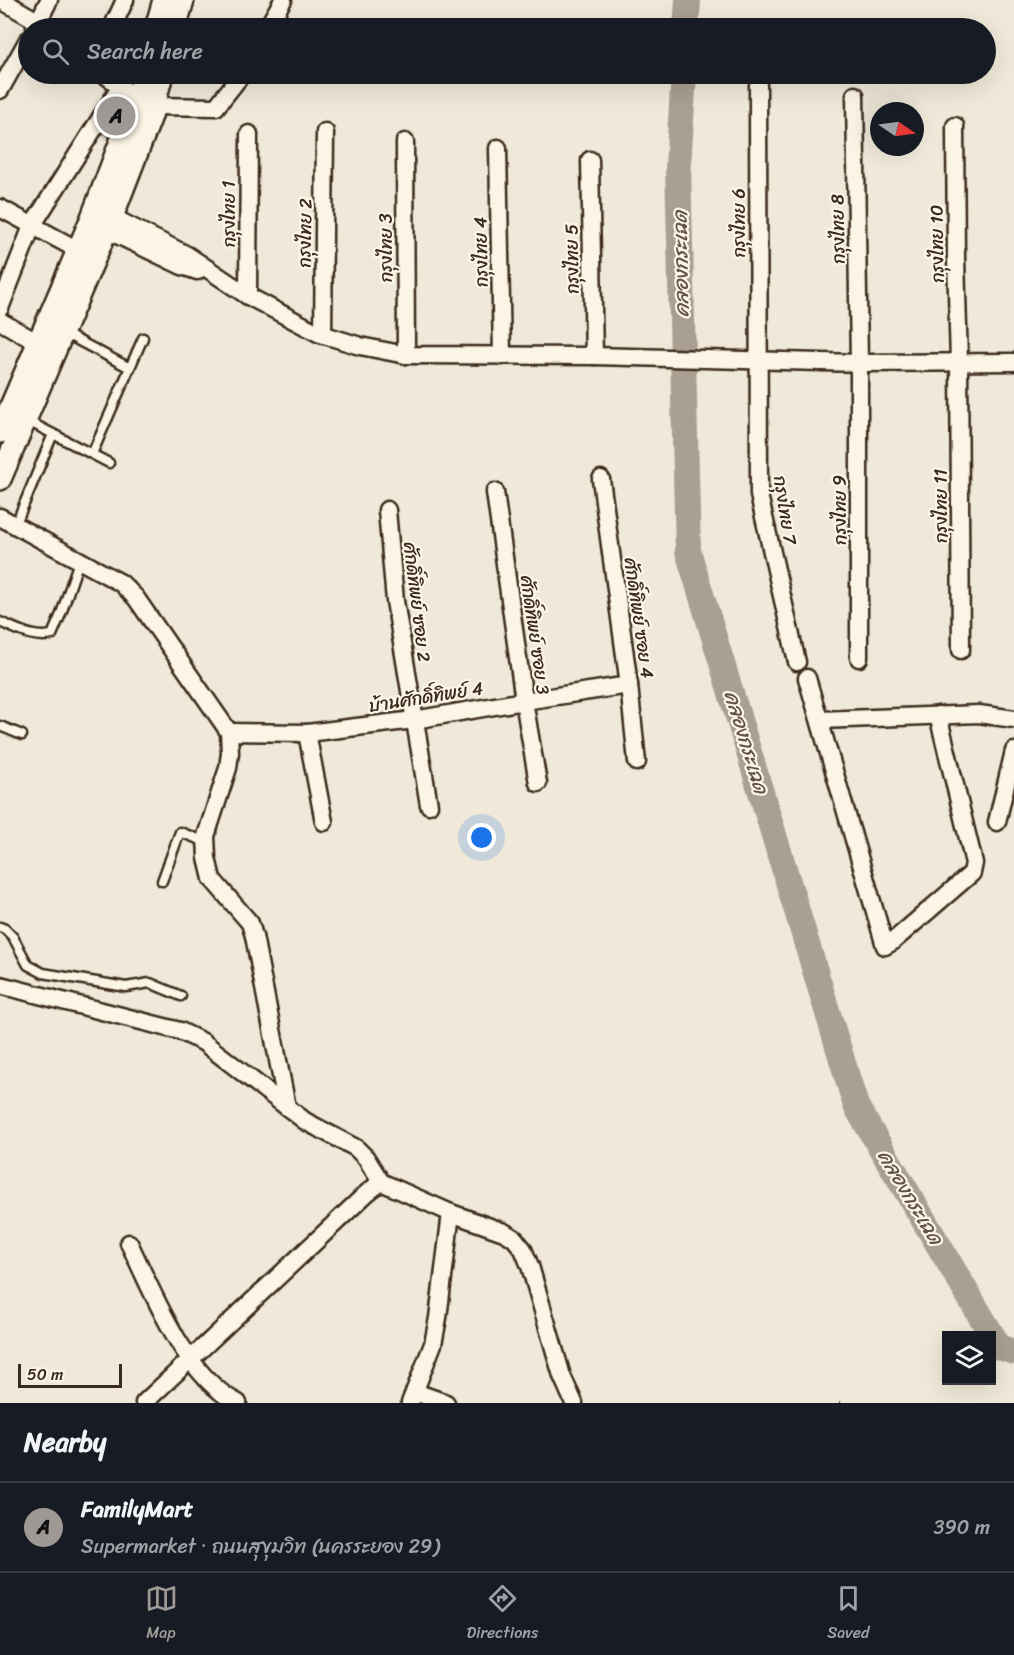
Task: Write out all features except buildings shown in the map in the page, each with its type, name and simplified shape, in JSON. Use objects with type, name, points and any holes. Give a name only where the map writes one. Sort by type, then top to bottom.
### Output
[{"type":"street","points":[[1,0],[29,18]]},
{"type":"street","points":[[43,18],[49,0]]},
{"type":"street","points":[[117,18],[125,0]]},
{"type":"street","points":[[159,18],[164,0]]},
{"type":"street","points":[[178,18],[183,0]]},
{"type":"street","points":[[273,18],[283,0]]},
{"type":"street","points":[[0,90],[18,58]]},
{"type":"street","points":[[118,84],[137,97],[216,107],[235,84]]},
{"type":"street","points":[[0,432],[91,220],[141,84]]},
{"type":"street","points":[[0,308],[32,226],[137,97],[151,84]]},
{"type":"street","name":"กรุงไทย 6","points":[[758,85],[759,361]]},
{"type":"street","name":"กรุงไทย 8","points":[[855,95],[859,363]]},
{"type":"street","points":[[0,479],[109,224],[137,97]]},
{"type":"street","name":"กรุงไทย 10","points":[[955,126],[959,362]]},
{"type":"street","name":"กรุงไทย 2","points":[[323,335],[325,132]]},
{"type":"street","name":"กรุงไทย 1","points":[[248,296],[249,134]]},
{"type":"street","name":"กรุงไทย 3","points":[[405,142],[406,355]]},
{"type":"street","name":"กรุงไทย 4","points":[[498,148],[502,356]]},
{"type":"street","name":"กรุงไทย 5","points":[[590,160],[594,356]]},
{"type":"street","points":[[0,208],[78,250]]},
{"type":"street","points":[[109,224],[187,255],[248,296],[323,335],[360,346],[406,355],[594,356],[859,363],[1014,362]]},
{"type":"street","points":[[0,321],[38,343]]},
{"type":"street","name":"กรุงไทย 7","points":[[759,361],[759,495],[797,662]]},
{"type":"street","name":"กรุงไทย 11","points":[[959,362],[961,650]]},
{"type":"street","name":"กรุงไทย 9","points":[[859,363],[859,658]]},
{"type":"street","name":"ศักดิ์ทิพย์ ซอย 4","points":[[601,479],[637,762]]},
{"type":"street","name":"ศักดิ์ทิพย์ ซอย 3","points":[[495,492],[524,701],[538,783]]},
{"type":"street","name":"ศักดิ์ทิพย์ ซอย 2","points":[[387,510],[396,602],[429,805]]},
{"type":"street","points":[[7,522],[121,583],[136,598],[229,732],[228,768],[206,836],[207,858],[212,879],[250,923],[287,1107]]},
{"type":"street","points":[[807,678],[885,946],[972,873],[974,863],[938,715]]},
{"type":"street","name":"บ้านศักดิ์ทิพย์ 4","points":[[229,732],[307,733],[414,720],[629,685]]},
{"type":"street","points":[[820,720],[979,714],[1014,719]]},
{"type":"street","points":[[307,733],[324,822]]},
{"type":"street","points":[[997,822],[1014,751]]},
{"type":"street","points":[[0,985],[186,1034],[203,1042],[305,1121],[356,1148],[366,1158],[381,1182],[514,1238],[523,1249],[530,1266],[562,1376],[574,1403]]},
{"type":"street","points":[[144,1403],[381,1182]]},
{"type":"street","points":[[446,1403],[413,1398],[433,1344],[451,1213]]},
{"type":"street","points":[[129,1243],[166,1320],[190,1359],[217,1390],[238,1403]]},
{"type":"lane","points":[[63,333],[130,368]]},
{"type":"lane","points":[[92,454],[143,338]]},
{"type":"lane","points":[[26,420],[109,463]]},
{"type":"lane","points":[[7,522],[53,434]]},
{"type":"lane","points":[[0,622],[41,637],[52,635],[79,561]]},
{"type":"lane","points":[[0,726],[22,735]]},
{"type":"lane","points":[[162,881],[180,832],[207,843]]},
{"type":"lane","points":[[0,927],[13,937],[28,965],[43,973],[126,987],[150,982],[181,996]]},
{"type":"waterway","name":"คลองกระเฉด","points":[[687,18],[688,0]]},
{"type":"waterway","name":"คลองกระเฉด","points":[[683,84],[678,166],[688,551],[856,1106],[999,1347],[1014,1352]]},
{"type":"place","name":"FamilyMart","points":[[116,116]]}]
